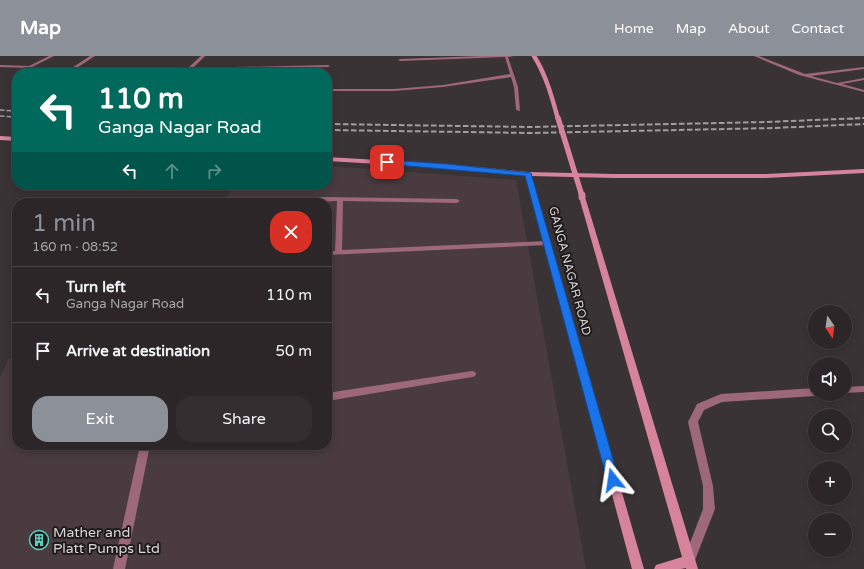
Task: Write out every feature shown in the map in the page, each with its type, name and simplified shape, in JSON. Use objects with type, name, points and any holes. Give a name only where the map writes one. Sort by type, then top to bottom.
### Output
[{"type":"street","points":[[0,66],[30,67],[52,56]]},
{"type":"street","points":[[73,68],[93,56]]},
{"type":"street","points":[[190,68],[203,56]]},
{"type":"street","points":[[403,56],[400,60],[512,56]]},
{"type":"street","points":[[506,56],[517,92],[518,110]]},
{"type":"street","points":[[534,56],[541,67],[548,84],[690,565]]},
{"type":"street","points":[[756,56],[805,75],[864,91]]},
{"type":"street","points":[[258,68],[328,66]]},
{"type":"street","points":[[805,75],[864,68]]},
{"type":"street","points":[[332,90],[394,90],[444,86],[513,76]]},
{"type":"street","points":[[834,84],[864,79]]},
{"type":"street","points":[[0,138],[12,139]]},
{"type":"street","points":[[332,159],[447,166],[528,174],[614,176],[766,176],[864,171]]},
{"type":"street","name":"GANGA NAGAR ROAD","points":[[528,174],[638,569]]},
{"type":"street","points":[[332,199],[457,200]]},
{"type":"street","points":[[338,251],[340,199]]},
{"type":"street","points":[[332,252],[547,243]]},
{"type":"street","points":[[332,397],[472,374]]},
{"type":"street","points":[[852,390],[864,389]]},
{"type":"street","points":[[690,565],[709,509],[708,486],[693,422],[700,407],[721,398],[808,392]]},
{"type":"street","points":[[119,569],[144,450]]},
{"type":"street","points":[[660,569],[690,565]]},
{"type":"shaded area","name":"Mather and Platt Pumps Ltd","points":[[332,166],[516,180],[586,569],[0,569],[0,377],[9,358],[12,358],[12,450],[332,450],[332,198],[226,198],[232,190],[332,190]]},
{"type":"railway","points":[[0,110],[12,111]]},
{"type":"railway","points":[[0,116],[12,117]]},
{"type":"railway","points":[[332,124],[530,127],[766,122],[864,118],[849,119]]},
{"type":"railway","points":[[332,130],[532,133],[774,128],[864,124]]},
{"type":"place","name":"Mather and Platt Pumps Ltd","points":[[39,540]]},
{"type":"route","points":[[387,162],[528,174],[613,480]]}]
